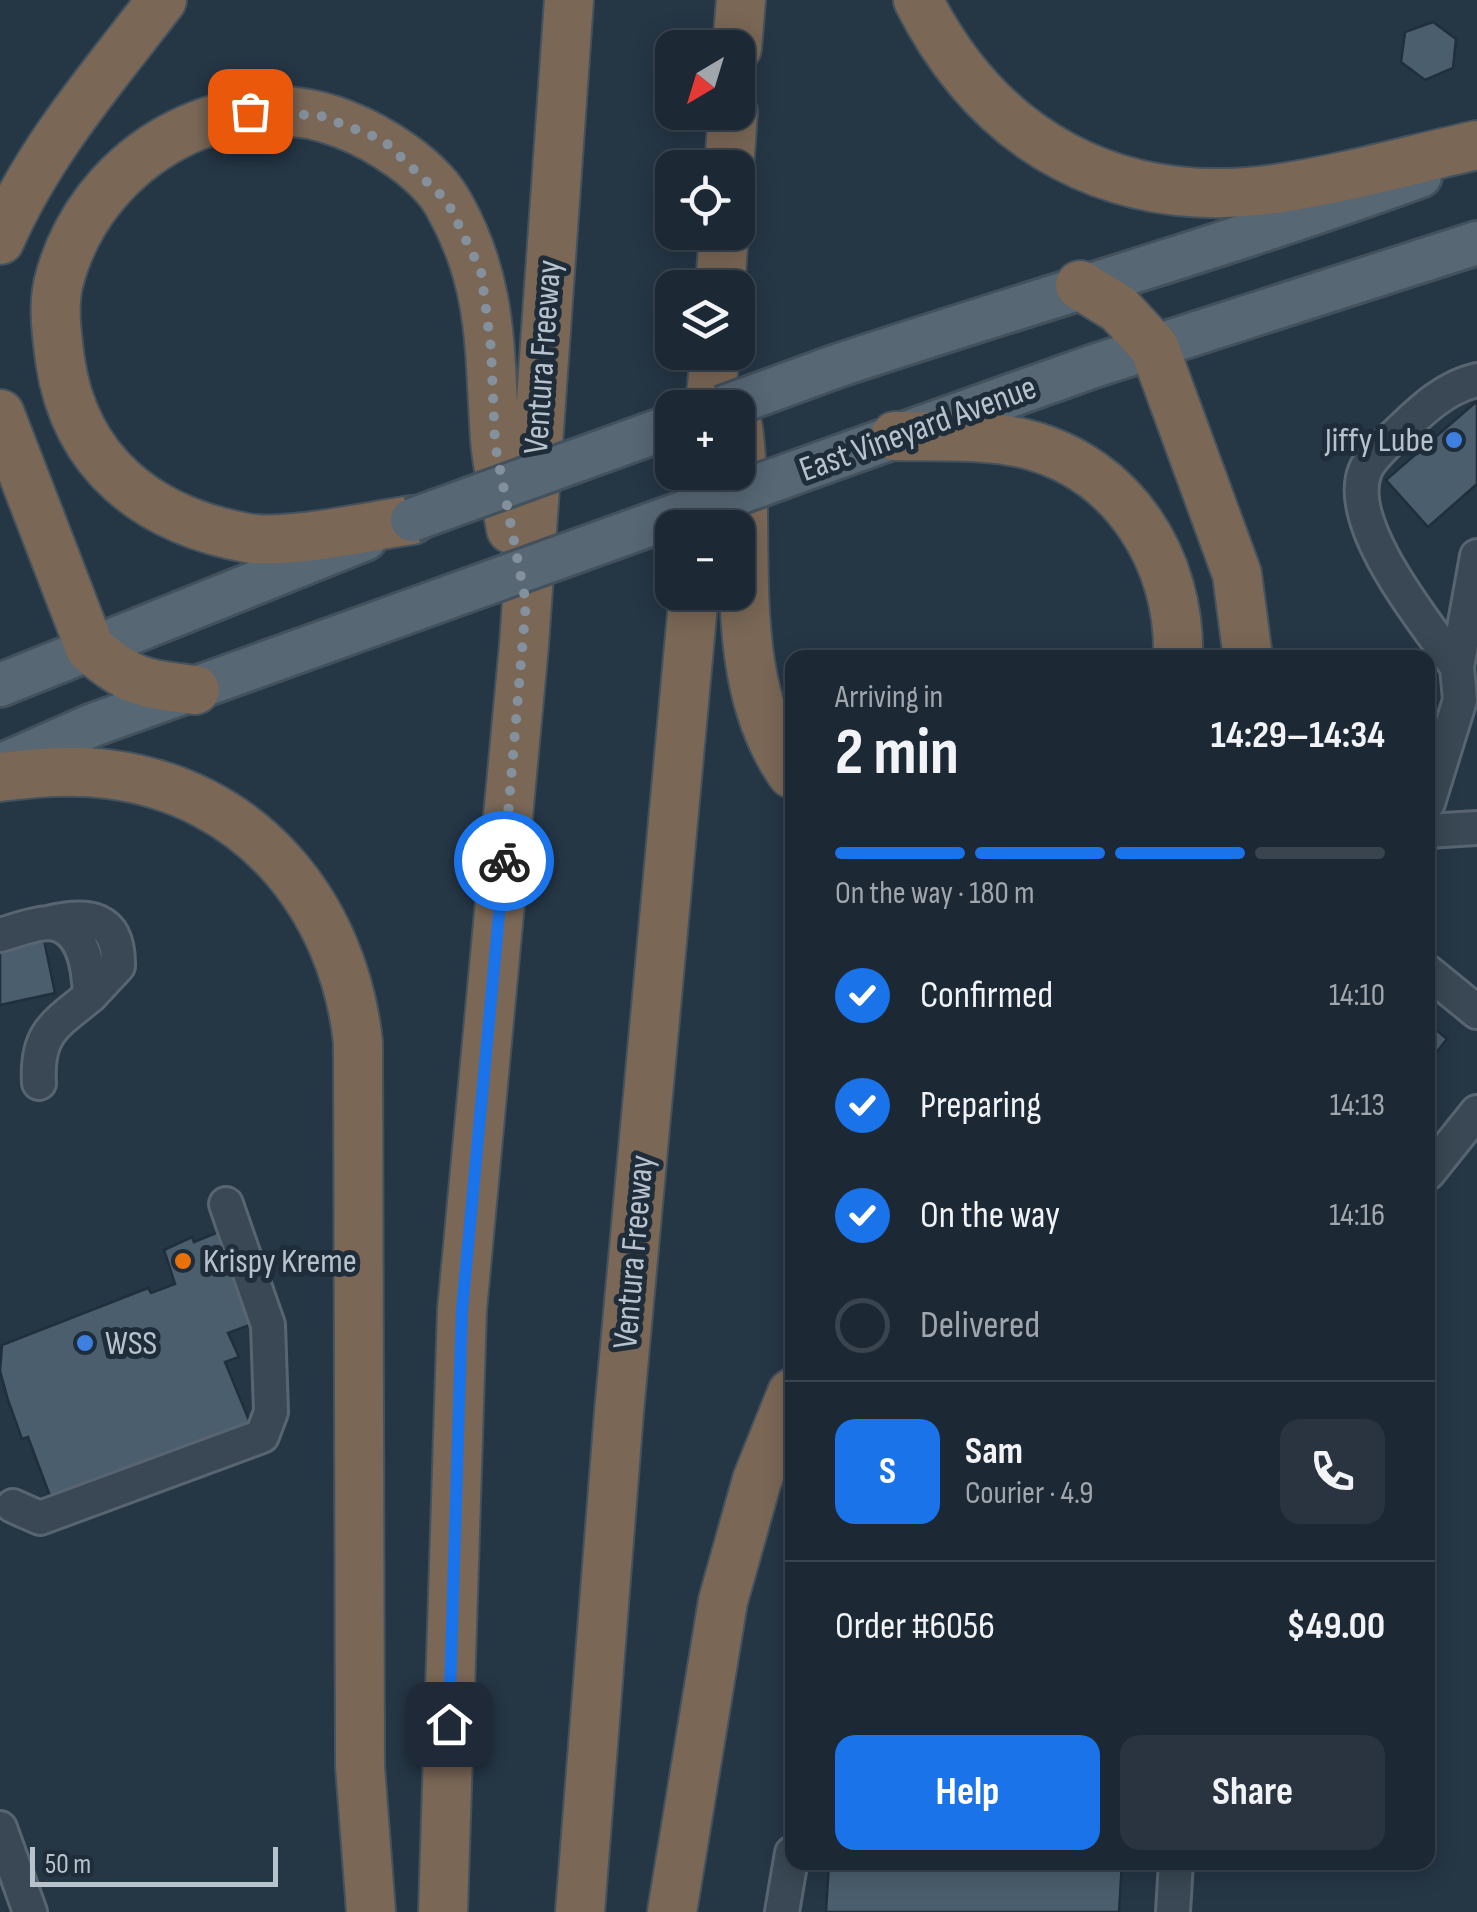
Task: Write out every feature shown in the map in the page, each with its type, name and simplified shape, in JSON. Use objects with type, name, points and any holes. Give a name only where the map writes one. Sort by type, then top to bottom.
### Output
[{"type":"highway","points":[[0,240],[18,200],[62,129],[162,0]]},
{"type":"highway","name":"Ventura Freeway","points":[[443,1912],[462,1310],[526,603],[569,0]]},
{"type":"highway","points":[[738,30],[741,0]]},
{"type":"highway","points":[[918,0],[938,38],[964,74],[1001,112],[1062,158],[1122,182],[1191,192],[1274,189],[1477,145]]},
{"type":"highway","points":[[412,520],[252,539],[182,522],[128,488],[90,448],[65,394],[56,331],[58,286],[76,236],[102,193],[144,153],[196,123],[250,111],[321,116],[383,140],[447,201],[481,271],[491,348],[495,444],[526,603]]},
{"type":"highway","points":[[1080,285],[1118,309],[1154,348],[1237,574],[1247,650]]},
{"type":"highway","points":[[0,414],[90,648],[118,674],[140,684],[196,690]]},
{"type":"highway","points":[[895,436],[1004,440],[1050,452],[1093,475],[1129,508],[1156,548],[1173,593],[1177,650]]},
{"type":"highway","points":[[742,490],[752,670],[763,719],[785,761]]},
{"type":"highway","name":"Ventura Freeway","points":[[580,1912],[619,1412],[692,610]]},
{"type":"highway","points":[[0,777],[106,774],[166,786],[213,809],[256,839],[298,881],[323,918],[342,959],[358,1042],[360,1766],[371,1912]]},
{"type":"highway","points":[[672,1912],[723,1601],[758,1480],[785,1411]]},
{"type":"main road","points":[[755,396],[1080,285],[1262,233],[1477,155]]},
{"type":"main road","name":"East Vineyard Avenue","points":[[0,766],[93,725],[895,436],[1154,348],[1466,253]]},
{"type":"main road","points":[[0,685],[412,520],[655,432]]},
{"type":"street","points":[[1456,667],[1370,533],[1360,498],[1366,468],[1390,441],[1425,407],[1461,384],[1477,380]]},
{"type":"street","points":[[1435,780],[1460,700],[1456,667],[1477,556]]},
{"type":"street","points":[[1435,830],[1477,828]]},
{"type":"street","points":[[0,935],[48,923],[61,927],[79,942],[89,970],[90,996],[46,1035],[39,1048],[39,1083]]},
{"type":"street","points":[[1435,978],[1477,1012]]},
{"type":"street","points":[[1435,1165],[1477,1112]]},
{"type":"street","points":[[13,1506],[40,1518],[262,1436],[271,1412],[268,1325],[226,1204]]},
{"type":"street","points":[[0,1828],[30,1912]]},
{"type":"street","points":[[782,1912],[789,1870]]},
{"type":"street","points":[[1173,1912],[1176,1870]]},
{"type":"building","points":[[1433,22],[1456,39],[1453,68],[1425,80],[1401,62],[1405,32]]},
{"type":"building","name":"Jiffy Lube","points":[[1477,401],[1477,484],[1428,527],[1386,480]]},
{"type":"building","points":[[44,940],[55,993],[0,1005],[0,949]]},
{"type":"building","points":[[1435,1029],[1447,1039],[1435,1054]]},
{"type":"building","points":[[226,1229],[260,1321],[228,1333],[239,1357],[225,1362],[253,1430],[53,1504],[28,1437],[22,1439],[8,1400],[0,1371],[2,1345],[148,1288],[151,1293],[175,1284],[164,1250],[192,1237],[194,1242]]},
{"type":"building","points":[[829,1870],[1122,1870],[1119,1912],[826,1912]]},
{"type":"way so far","points":[[250,111],[321,116],[383,140],[447,201],[481,271],[491,348],[495,444],[526,603],[504,861]]},
{"type":"place","name":"Jiffy Lube","points":[[1454,440]]},
{"type":"place","name":"Krispy Kreme","points":[[183,1261]]},
{"type":"place","name":"WSS","points":[[85,1343]]},
{"type":"route","points":[[449,1724],[462,1310],[504,861]]}]
